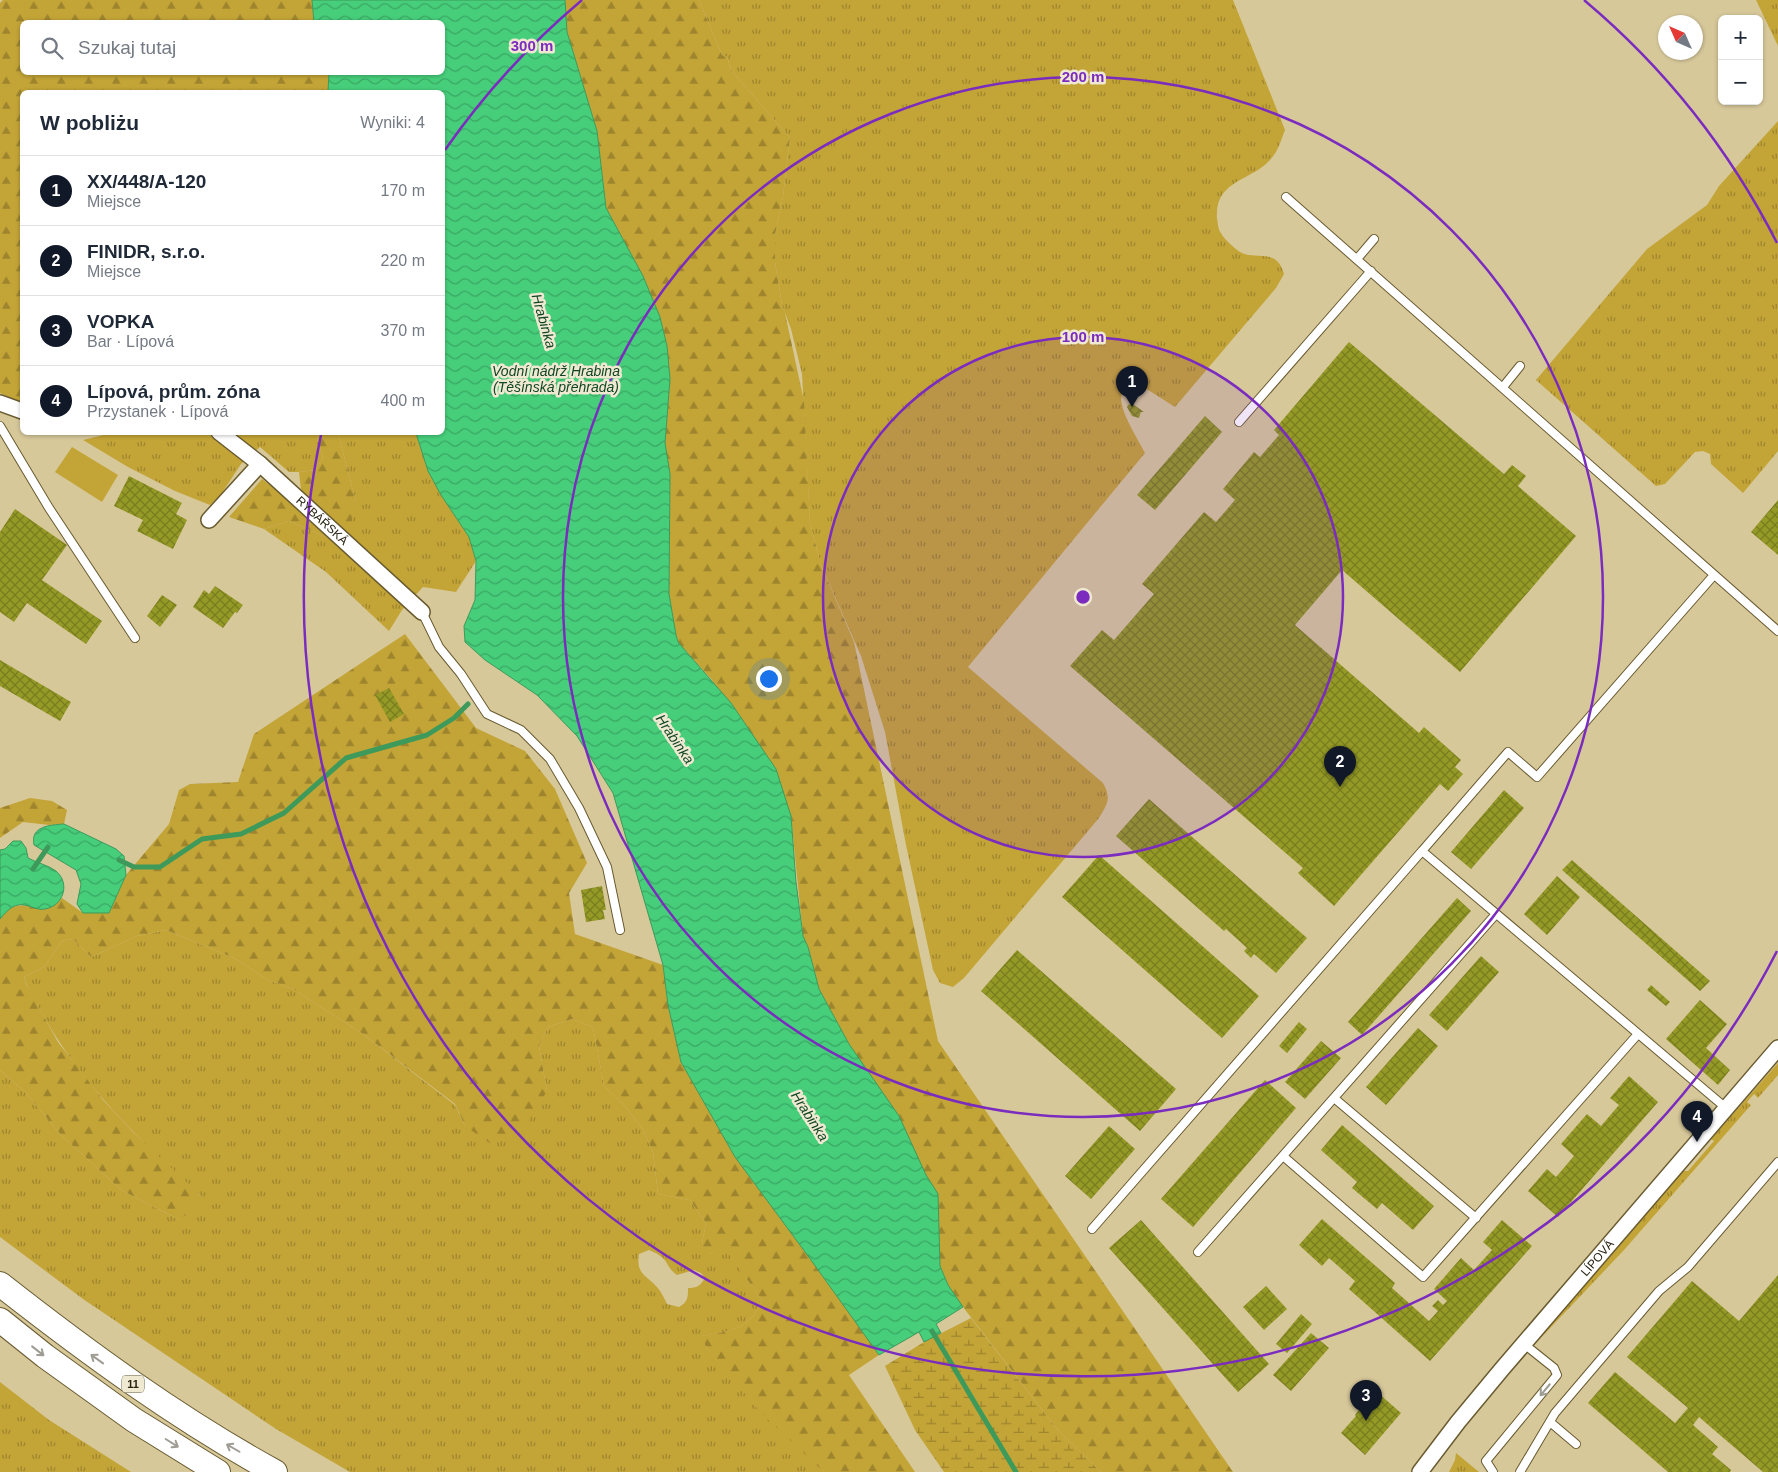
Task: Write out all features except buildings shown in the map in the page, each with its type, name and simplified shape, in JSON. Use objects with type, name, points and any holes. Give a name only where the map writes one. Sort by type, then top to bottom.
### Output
[{"type":"highway","name":"11","points":[[0,1284],[69,1338],[142,1391],[208,1433],[275,1472]]},
{"type":"highway","name":"11","points":[[0,1320],[45,1356],[134,1420],[218,1472]]},
{"type":"street","points":[[0,403],[20,410]]},
{"type":"street","name":"RYBÁŘSKÁ","points":[[223,435],[260,464],[422,612]]},
{"type":"street","points":[[209,520],[260,464]]},
{"type":"street","name":"LÍPOVÁ","points":[[1420,1472],[1458,1422],[1778,1048]]},
{"type":"lane","points":[[1286,197],[1778,631]]},
{"type":"lane","points":[[1357,259],[1374,239]]},
{"type":"lane","points":[[1239,422],[1371,271]]},
{"type":"lane","points":[[1503,387],[1520,366]]},
{"type":"lane","points":[[0,426],[49,508],[135,638]]},
{"type":"lane","points":[[1092,1229],[1508,752],[1537,777],[1714,575]]},
{"type":"lane","points":[[422,612],[439,647],[461,674],[487,714],[521,730],[550,759],[579,808],[607,867],[620,930]]},
{"type":"lane","points":[[1422,851],[1726,1108]]},
{"type":"lane","points":[[1198,1252],[1496,914]]},
{"type":"lane","points":[[1283,1156],[1423,1277],[1638,1034]]},
{"type":"lane","points":[[1334,1098],[1476,1218]]},
{"type":"lane","points":[[1520,1472],[1555,1413],[1659,1291],[1688,1266],[1778,1162]]},
{"type":"lane","points":[[1493,1472],[1486,1461],[1557,1375],[1554,1368],[1524,1344]]},
{"type":"lane","points":[[1550,1422],[1576,1444]]},
{"type":"green space","points":[[3,0],[312,0],[314,20],[20,20],[20,75],[329,75],[328,90],[20,90],[20,402],[0,393],[0,3]]},
{"type":"green space","points":[[565,0],[699,0],[722,55],[727,57],[731,70],[790,138],[783,196],[775,235],[775,262],[782,305],[804,401],[810,523],[821,565],[854,642],[938,1041],[1233,1472],[1101,1472],[1057,1429],[948,1285],[940,1266],[937,1194],[819,989],[808,947],[803,936],[791,816],[712,680],[678,642],[669,594],[670,474],[665,443],[670,379],[667,345],[660,317],[643,276],[606,208],[597,131],[567,32]]},
{"type":"green space","points":[[699,0],[1233,0],[1285,130],[1273,157],[1262,167],[1227,189],[1221,196],[1217,219],[1219,230],[1224,238],[1240,252],[1265,256],[1276,260],[1284,274],[1276,288],[1175,407],[1134,381],[1125,388],[1121,396],[1122,405],[1127,419],[1145,453],[968,667],[1103,783],[1108,797],[1099,818],[964,978],[953,987],[940,983],[933,970],[906,845],[885,732],[861,656],[821,565],[810,523],[802,374],[791,329],[782,305],[775,262],[775,235],[783,196],[790,138],[731,70],[727,57],[722,55]]},
{"type":"green space","points":[[1756,0],[1778,0],[1778,46]]},
{"type":"green space","points":[[1778,121],[1778,451],[1743,493],[1711,464],[1710,454],[1703,451],[1695,452],[1665,484],[1656,486],[1536,380],[1647,249],[1707,205],[1719,186]]},
{"type":"green space","points":[[104,435],[317,435],[323,458],[315,470],[289,472],[260,447],[241,464],[220,496],[210,505],[175,491],[128,467],[83,440]]},
{"type":"green space","points":[[317,435],[339,435],[356,502],[350,529],[335,541],[289,521],[264,529],[229,517],[262,479],[288,499],[301,490],[299,472],[315,470],[323,458]]},
{"type":"green space","points":[[339,435],[417,435],[428,471],[441,495],[469,537],[476,561],[456,592],[423,587],[402,610],[389,631],[326,572],[264,529],[289,521],[335,541],[356,502]]},
{"type":"green space","points":[[72,447],[118,475],[102,502],[55,472]]},
{"type":"green space","points":[[405,634],[476,728],[525,751],[555,789],[587,863],[569,893],[575,934],[663,965],[668,1005],[681,1062],[735,1157],[879,1355],[849,1375],[915,1472],[824,1472],[761,1413],[706,1347],[701,1336],[730,1330],[745,1323],[752,1318],[762,1300],[724,1247],[710,1254],[704,1250],[702,1243],[706,1223],[690,1200],[658,1194],[653,1152],[642,1128],[623,1104],[604,1086],[593,1027],[572,1019],[548,1027],[539,1046],[547,1091],[522,1132],[491,1144],[465,1126],[455,1104],[363,1034],[293,989],[268,980],[234,958],[166,930],[137,936],[91,957],[74,940],[67,939],[61,942],[44,967],[24,977],[26,984],[58,1042],[104,1101],[133,1132],[201,1196],[188,1214],[178,1219],[121,1190],[61,1135],[26,1093],[0,1070],[0,919],[4,914],[15,906],[46,909],[62,898],[83,913],[109,913],[126,875],[169,824],[179,790],[190,784],[238,782],[254,734]]},
{"type":"green space","points":[[30,798],[52,801],[67,810],[64,824],[49,825],[23,822],[0,838],[0,808]]},
{"type":"green space","points":[[166,930],[234,958],[268,980],[293,989],[363,1034],[455,1105],[465,1126],[547,1091],[539,1046],[548,1027],[572,1019],[593,1027],[604,1086],[623,1104],[642,1128],[653,1152],[658,1194],[690,1200],[706,1223],[702,1243],[710,1254],[724,1246],[762,1300],[752,1318],[745,1323],[731,1330],[702,1336],[706,1347],[734,1379],[824,1472],[350,1472],[276,1429],[83,1299],[0,1237],[0,1070],[26,1093],[61,1135],[121,1190],[178,1219],[201,1196],[156,1155],[94,1089],[59,1041],[32,996],[24,977],[44,967],[61,942],[67,939],[74,940],[91,957],[137,936]],"holes":[[[649,1250],[664,1259],[677,1275],[694,1270],[701,1273],[705,1278],[698,1286],[688,1288],[687,1299],[679,1307],[667,1304],[658,1288],[640,1270],[639,1254]]]},
{"type":"green space","points":[[1778,1063],[1778,1075],[1758,1098],[1754,1094],[1747,1102],[1751,1105],[1624,1250],[1536,1343],[1534,1341],[1683,1171],[1688,1171],[1714,1141],[1711,1139]]},
{"type":"green space","points":[[971,1318],[1057,1429],[1101,1472],[944,1472],[915,1430],[885,1366],[924,1342]]},
{"type":"green space","points":[[0,1382],[49,1420],[131,1472],[0,1472]]},
{"type":"green space","points":[[1456,1453],[1479,1472],[1449,1472]]},
{"type":"water","name":"Vodní nádrž Hrabina (Těšínská přehrada)","points":[[312,0],[565,0],[567,32],[597,131],[606,208],[643,276],[660,317],[667,346],[670,379],[665,443],[670,474],[669,594],[676,635],[678,642],[731,703],[776,769],[791,816],[796,882],[803,936],[808,947],[819,989],[849,1044],[899,1116],[926,1175],[938,1194],[940,1266],[948,1285],[963,1307],[936,1324],[941,1333],[924,1342],[919,1332],[879,1355],[735,1157],[681,1062],[668,1005],[663,965],[613,793],[577,736],[537,695],[485,660],[465,642],[464,626],[475,600],[476,561],[469,537],[441,495],[428,471],[417,435],[445,435],[445,90],[328,90],[329,75],[445,75],[445,20],[314,20]]},
{"type":"water","points":[[64,824],[116,849],[124,856],[126,875],[109,913],[83,913],[77,904],[81,884],[76,870],[34,845],[35,834],[38,830],[47,826]]},
{"type":"water","points":[[13,841],[21,841],[26,848],[28,858],[50,867],[61,876],[64,888],[63,894],[56,904],[51,907],[42,909],[18,905],[10,909],[0,919],[0,850],[5,849]]},
{"type":"waterway","points":[[119,860],[134,867],[160,867],[202,839],[241,834],[284,813],[346,758],[427,735],[454,718],[468,704]]},
{"type":"waterway","points":[[33,869],[48,847]]},
{"type":"waterway","name":"Hrabinka","points":[[932,1331],[1016,1472]]},
{"type":"place","name":"XX/448/A-120","points":[[1132,407]]},
{"type":"place","name":"FINIDR, s.r.o.","points":[[1340,787]]},
{"type":"place","name":"Lípová, prům. zóna","points":[[1697,1142]]},
{"type":"place","name":"VOPKA","points":[[1366,1421]]}]
